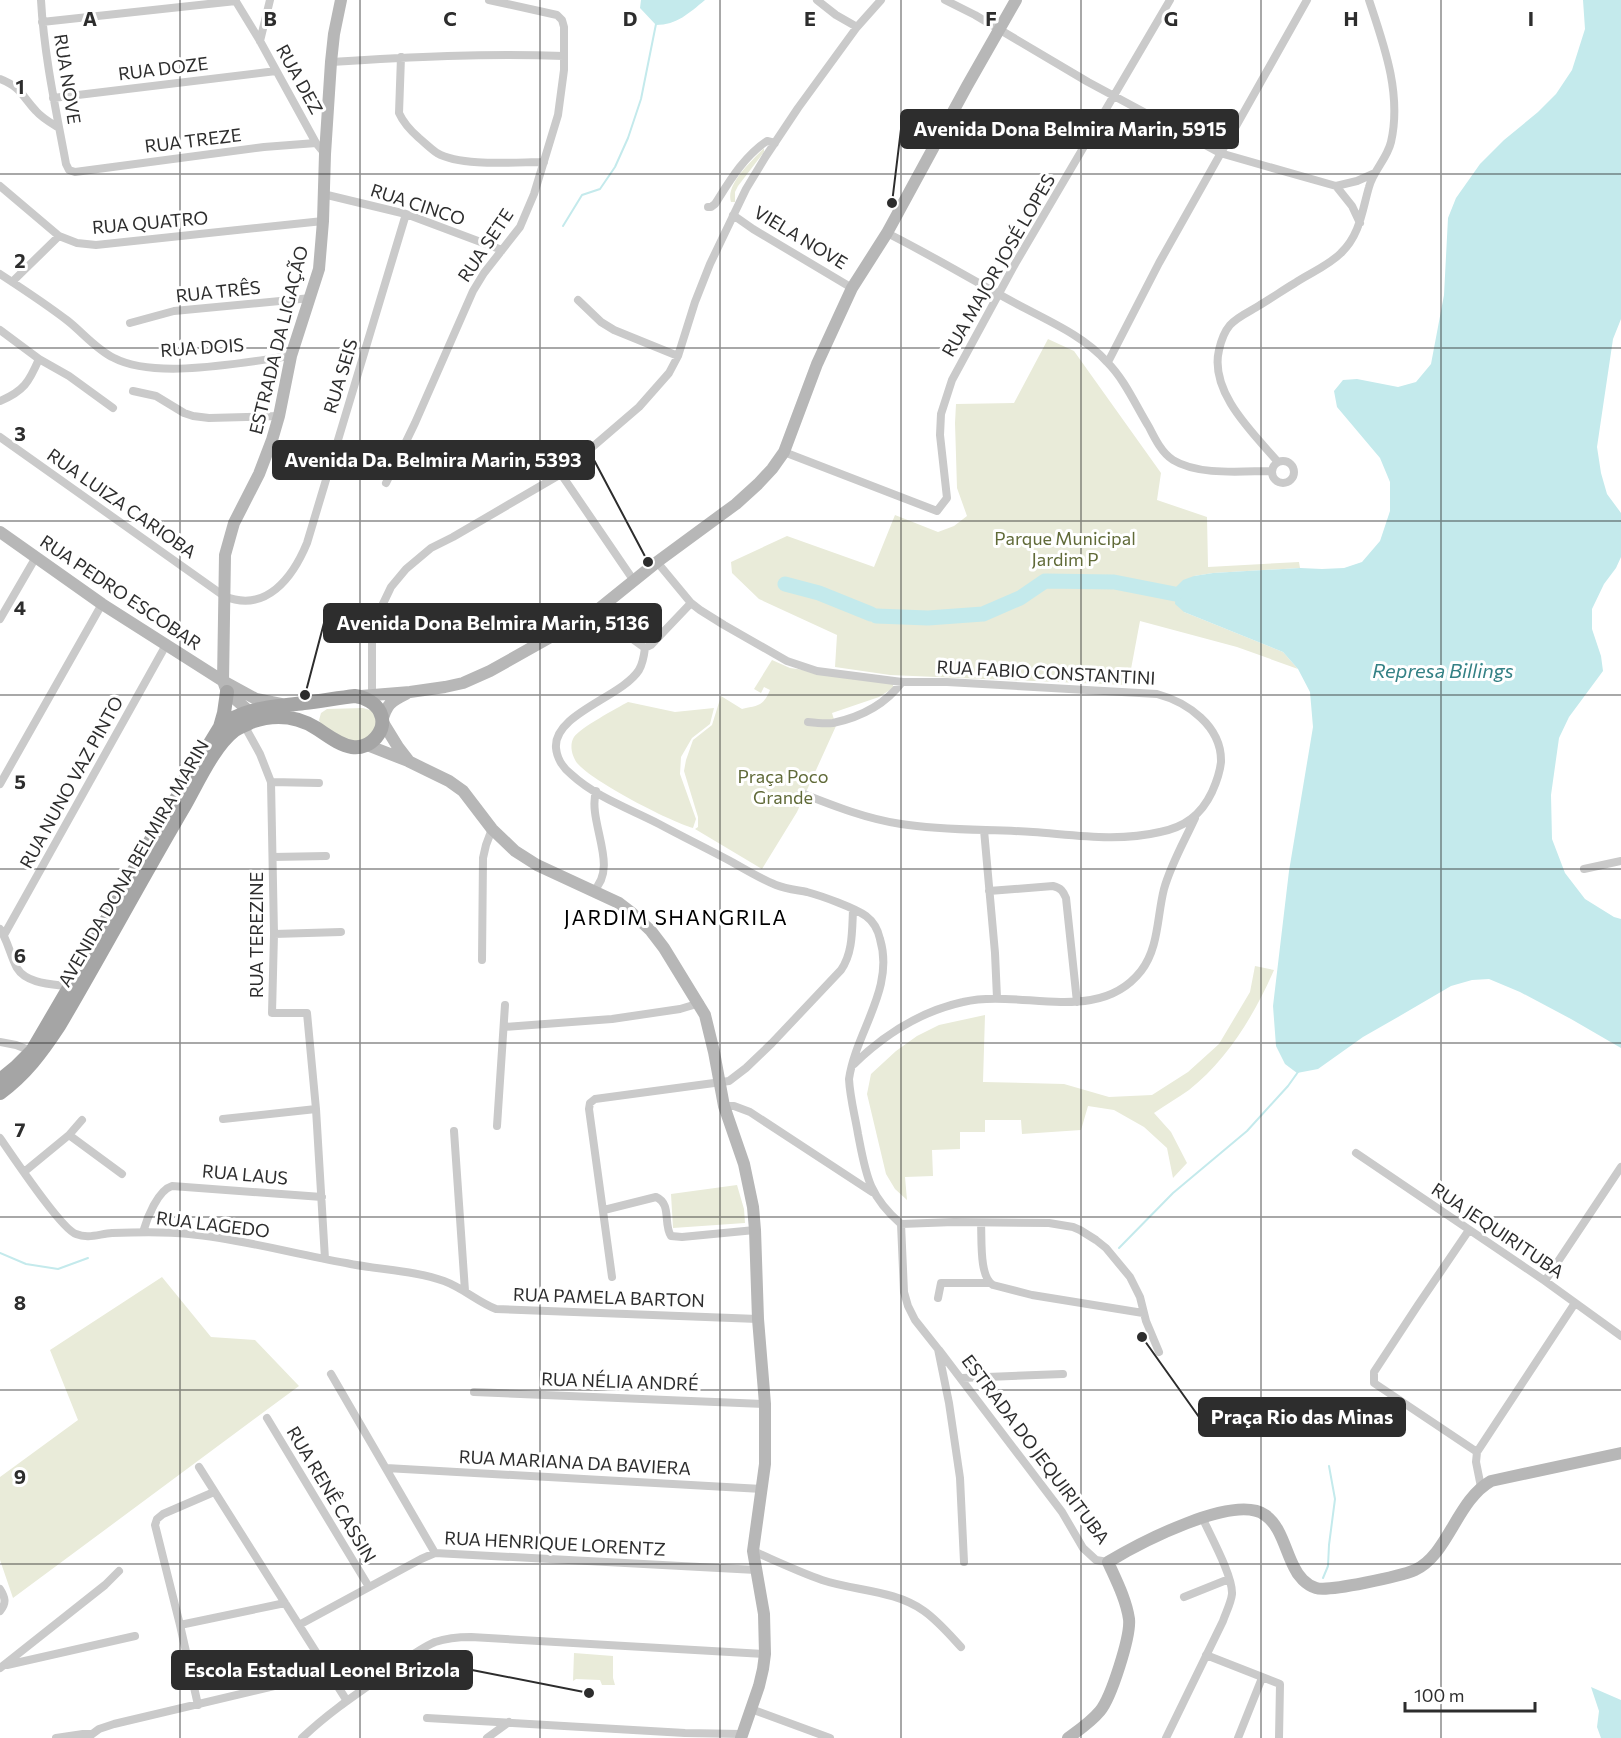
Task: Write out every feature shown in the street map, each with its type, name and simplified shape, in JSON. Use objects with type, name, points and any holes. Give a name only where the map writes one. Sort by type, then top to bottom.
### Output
[{"type":"main road","name":"ESTRADA DA LIGAÇÃO","points":[[225,687],[225,555],[229,538],[264,461],[279,416],[291,356],[319,269],[330,62],[341,0]]},
{"type":"main road","name":"AVENIDA DONA BELMIRA MARIN","points":[[0,1093],[24,1074],[215,754],[236,729],[249,719],[283,705],[445,687],[463,683],[490,671],[595,612],[657,562],[736,504],[772,469],[784,452],[817,364],[852,288],[887,233],[1016,0]]},
{"type":"main road","name":"RUA PEDRO ESCOBAR","points":[[0,532],[225,687],[256,699],[283,705]]},
{"type":"main road","points":[[220,728],[224,713],[225,687]]},
{"type":"main road","name":"RUA PEDRO ESCOBAR","points":[[225,687],[249,719]]},
{"type":"main road","name":"AVENIDA DONA BELMIRA MARIN","points":[[76,987],[151,840],[220,728],[228,720],[285,716],[314,726],[349,747],[359,748],[367,745],[379,734],[389,703],[410,692]]},
{"type":"main road","points":[[366,695],[379,711],[382,721],[408,761]]},
{"type":"main road","points":[[314,726],[313,711],[322,700]]},
{"type":"main road","points":[[367,745],[408,761],[449,781],[463,791],[492,829],[515,851],[537,865],[619,903],[651,931],[700,1003],[705,1015],[710,1030],[724,1106],[750,1186],[755,1230],[758,1319],[765,1404],[766,1445],[753,1551],[764,1614],[764,1669],[742,1736]]},
{"type":"main road","name":"AVENIDA DONA BELMIRA MARIN","points":[[0,1080],[36,1053]]},
{"type":"main road","points":[[1481,1487],[1505,1477],[1621,1453]]},
{"type":"main road","name":"ESTRADA DO JEQUIRITUBA","points":[[1108,1562],[1139,1545],[1202,1517],[1246,1509],[1266,1515],[1274,1524],[1299,1575],[1314,1587],[1321,1589],[1397,1575],[1414,1570],[1433,1556],[1470,1499],[1481,1487]]},
{"type":"main road","points":[[1068,1738],[1090,1722],[1109,1698],[1127,1642],[1129,1619],[1120,1588],[1108,1562]]},
{"type":"street","name":"RUA NOVE","points":[[41,0],[42,22],[54,101],[66,164]]},
{"type":"street","points":[[42,22],[235,0]]},
{"type":"street","name":"RUA DEZ","points":[[235,0],[316,143]]},
{"type":"street","points":[[260,42],[270,0]]},
{"type":"street","points":[[341,0],[348,0]]},
{"type":"street","name":"RUA SETE","points":[[386,483],[473,291],[520,227],[527,213],[558,115],[564,70],[562,20],[557,15],[489,0]]},
{"type":"street","points":[[817,0],[836,15],[857,27]]},
{"type":"street","points":[[366,695],[372,637],[380,610],[391,587],[406,569],[430,548],[561,474],[639,407],[669,373],[678,356],[710,264],[733,214],[766,156],[857,27],[881,0]]},
{"type":"street","points":[[945,0],[1220,153],[1336,186],[1357,181],[1375,173]]},
{"type":"street","name":"RUA MAJOR JOSÉ LOPES","points":[[784,452],[937,511],[947,498],[940,435],[941,414],[952,380],[998,294],[1170,0]]},
{"type":"street","points":[[1108,362],[1159,263],[1307,0]]},
{"type":"street","points":[[1278,462],[1244,422],[1225,395],[1217,366],[1220,344],[1226,330],[1235,320],[1317,270],[1341,253],[1355,236],[1369,185],[1386,156],[1391,142],[1394,105],[1393,83],[1388,60],[1369,0]]},
{"type":"street","points":[[330,62],[492,54],[564,56]]},
{"type":"street","points":[[401,57],[399,113],[416,136],[437,153],[448,158],[473,162],[544,162]]},
{"type":"street","name":"RUA DOZE","points":[[35,110],[54,101],[276,71]]},
{"type":"street","points":[[0,79],[20,90],[35,110],[59,128]]},
{"type":"street","points":[[708,207],[715,204],[733,176],[764,143],[770,141],[775,143]]},
{"type":"street","points":[[316,143],[325,154]]},
{"type":"street","name":"RUA TREZE","points":[[66,164],[69,170],[75,172],[264,147],[316,143]]},
{"type":"street","name":"RUA QUATRO","points":[[0,186],[59,236],[77,243],[96,245],[323,221]]},
{"type":"street","points":[[1336,186],[1352,206],[1360,223]]},
{"type":"street","name":"RUA CINCO","points":[[323,194],[406,214],[502,250]]},
{"type":"street","name":"RUA SEIS","points":[[224,596],[243,601],[266,596],[279,588],[300,562],[406,214]]},
{"type":"street","name":"VIELA NOVE","points":[[733,214],[753,229],[852,288]]},
{"type":"street","points":[[887,233],[933,256],[1074,336],[1095,351],[1108,362],[1120,378],[1164,453],[1173,460],[1210,471],[1272,471]]},
{"type":"street","points":[[12,282],[59,236]]},
{"type":"street","name":"RUA DOIS","points":[[0,274],[68,320],[107,354],[121,361],[173,369],[291,356]]},
{"type":"street","name":"RUA TRÊS","points":[[130,323],[174,311],[311,298]]},
{"type":"street","points":[[578,300],[601,322],[614,330],[678,356]]},
{"type":"street","points":[[0,330],[113,408]]},
{"type":"street","points":[[0,401],[15,395],[22,388],[39,358]]},
{"type":"street","points":[[133,391],[156,396],[193,416],[209,418],[279,416]]},
{"type":"street","name":"RUA LUIZA CARIOBA","points":[[0,437],[224,596]]},
{"type":"street","points":[[1278,462],[1285,462],[1291,465],[1294,471],[1292,478],[1286,482],[1279,482],[1274,478],[1272,471],[1278,462]]},
{"type":"street","points":[[561,474],[634,581]]},
{"type":"street","points":[[0,619],[36,557]]},
{"type":"street","name":"RUA FABIO CONSTANTINI","points":[[657,562],[691,603],[724,625],[794,664],[817,671],[902,682],[1157,694],[1175,700],[1193,710],[1203,719],[1220,751],[1221,762],[1213,788],[1196,816],[1164,887],[1155,939],[1145,965],[1130,982],[1121,989],[1095,1000],[1044,1002],[997,998],[963,1002],[937,1009],[896,1031],[851,1066]]},
{"type":"street","points":[[645,648],[651,645],[691,603]]},
{"type":"street","points":[[0,784],[102,604]]},
{"type":"street","points":[[595,612],[645,648]]},
{"type":"street","name":"RUA NUNO VAZ PINTO","points":[[2,932],[166,645]]},
{"type":"street","points":[[645,648],[641,667],[632,678],[614,693],[569,721],[558,736],[557,754],[564,768],[572,776],[596,791],[767,881],[822,897],[867,917],[875,926],[884,956],[882,984],[851,1066],[850,1088],[862,1160],[874,1194]]},
{"type":"street","points":[[808,722],[831,723],[869,710],[884,702],[902,682]]},
{"type":"street","name":"RUA TEREZINE","points":[[249,719],[271,782],[274,934],[272,1013],[307,1013],[316,1108],[325,1259]]},
{"type":"street","points":[[271,782],[319,783]]},
{"type":"street","points":[[593,891],[601,881],[604,868],[595,812],[596,791]]},
{"type":"street","points":[[801,793],[878,820],[937,828],[1139,837],[1163,832],[1196,816]]},
{"type":"street","points":[[482,960],[483,858],[492,829]]},
{"type":"street","points":[[984,830],[997,998]]},
{"type":"street","points":[[273,857],[326,856]]},
{"type":"street","points":[[1584,869],[1621,861]]},
{"type":"street","points":[[989,891],[1053,886],[1063,891],[1066,898],[1077,1002]]},
{"type":"street","points":[[612,1277],[590,1103],[595,1099],[729,1081],[746,1068],[841,970],[848,959],[850,949],[853,910]]},
{"type":"street","points":[[2,932],[18,970],[25,976],[32,980],[76,987]]},
{"type":"street","points":[[274,934],[341,932]]},
{"type":"street","points":[[504,1027],[612,1019],[680,1009],[700,1003]]},
{"type":"street","points":[[497,1126],[505,1005]]},
{"type":"street","points":[[0,1042],[16,1045],[36,1053]]},
{"type":"street","points":[[724,1106],[734,1106],[750,1113],[874,1194],[901,1224],[1049,1223],[1073,1227],[1089,1235],[1114,1256],[1130,1278],[1140,1297],[1144,1317],[1159,1352]]},
{"type":"street","points":[[223,1119],[316,1108]]},
{"type":"street","points":[[24,1172],[69,1135],[82,1120]]},
{"type":"street","points":[[454,1131],[465,1291]]},
{"type":"street","points":[[69,1135],[122,1174]]},
{"type":"street","name":"RUA LAGEDO","points":[[0,1138],[58,1218],[74,1234],[88,1237],[106,1233],[143,1232],[212,1237],[422,1275],[445,1281],[465,1291]]},
{"type":"street","name":"RUA JEQUIRITUBA","points":[[1356,1153],[1545,1281],[1621,1336]]},
{"type":"street","points":[[1545,1281],[1621,1167]]},
{"type":"street","name":"RUA LAUS","points":[[143,1232],[151,1211],[165,1189],[172,1186],[322,1197]]},
{"type":"street","points":[[604,1210],[654,1197],[660,1198],[664,1203],[668,1231],[671,1236],[755,1230]]},
{"type":"street","points":[[981,1223],[984,1271],[988,1282]]},
{"type":"street","name":"ESTRADA DO JEQUIRITUBA","points":[[901,1224],[904,1293],[915,1320],[962,1378],[1062,1512],[1083,1548],[1096,1560],[1108,1562]]},
{"type":"street","points":[[1469,1230],[1374,1372],[1373,1379],[1374,1383],[1477,1452]]},
{"type":"street","points":[[938,1298],[941,1283],[988,1282],[1011,1291],[1144,1317]]},
{"type":"street","name":"RUA PAMELA BARTON","points":[[465,1291],[485,1305],[496,1309],[758,1319]]},
{"type":"street","points":[[1481,1487],[1476,1462],[1477,1452],[1575,1303]]},
{"type":"street","points":[[938,1349],[960,1478],[964,1562]]},
{"type":"street","points":[[331,1374],[435,1553]]},
{"type":"street","points":[[962,1378],[1063,1374]]},
{"type":"street","name":"RUA NÉLIA ANDRÉ","points":[[474,1392],[765,1404]]},
{"type":"street","name":"RUA RENÊ CASSIN","points":[[267,1418],[369,1587]]},
{"type":"street","points":[[199,1467],[328,1674],[348,1701]]},
{"type":"street","name":"RUA MARIANA DA BAVIERA","points":[[386,1468],[762,1489]]},
{"type":"street","points":[[198,1705],[155,1525],[157,1519],[163,1514],[214,1492]]},
{"type":"street","points":[[1166,1738],[1206,1655],[1232,1593],[1229,1579],[1202,1517]]},
{"type":"street","points":[[753,1551],[822,1580],[906,1601],[935,1619],[960,1647]]},
{"type":"street","name":"RUA HENRIQUE LORENTZ","points":[[299,1625],[435,1553],[756,1570]]},
{"type":"street","points":[[1,1666],[105,1585],[119,1571]]},
{"type":"street","points":[[1184,1596],[1229,1579]]},
{"type":"street","points":[[0,1588],[5,1601],[0,1611]]},
{"type":"street","points":[[180,1625],[285,1603]]},
{"type":"street","points":[[1,1666],[135,1636]]},
{"type":"street","points":[[302,1738],[348,1701],[418,1651],[433,1643],[457,1637],[765,1654]]},
{"type":"street","points":[[1206,1655],[1281,1686],[1279,1738]]},
{"type":"street","points":[[56,1738],[83,1734],[88,1736],[114,1724],[328,1674]]},
{"type":"street","points":[[1238,1738],[1262,1678]]},
{"type":"street","points":[[751,1709],[830,1738]]},
{"type":"street","points":[[427,1718],[671,1735],[742,1736]]},
{"type":"street","points":[[487,1738],[509,1722]]},
{"type":"green space","points":[[764,148],[764,152],[738,186],[735,192],[735,202],[731,202],[730,195],[736,180]]},
{"type":"green space","name":"Parque Municipal Jardim P","points":[[1048,339],[1074,351],[1161,473],[1157,500],[1207,517],[1208,567],[1299,562],[1300,568],[1194,576],[1184,612],[1283,652],[1298,669],[1237,647],[1140,621],[1128,685],[890,675],[835,667],[837,635],[759,599],[732,573],[731,562],[787,536],[874,567],[895,515],[938,532],[954,526],[967,516],[957,488],[956,404],[1014,403]]},
{"type":"green space","name":"Praça Poco Grande","points":[[772,660],[790,668],[891,682],[893,688],[879,697],[832,713],[836,726],[797,812],[762,869],[695,829],[698,827],[698,817],[684,771],[693,740],[712,725],[721,696],[742,709],[765,700],[770,690],[764,687],[761,693],[754,689]]},
{"type":"green space","points":[[628,702],[675,712],[714,708],[710,724],[692,738],[681,757],[680,774],[696,819],[693,828],[614,790],[586,771],[575,760],[571,747],[574,737]]},
{"type":"green space","points":[[363,708],[373,711],[379,729],[356,746],[321,724],[319,720],[321,713],[327,709]]},
{"type":"green space","points":[[1255,966],[1274,970],[1239,1035],[1203,1078],[1154,1113],[1171,1132],[1187,1163],[1173,1178],[1167,1148],[1144,1127],[1114,1110],[1088,1106],[1081,1130],[1022,1134],[1021,1120],[985,1120],[985,1132],[960,1132],[960,1149],[932,1150],[933,1176],[905,1177],[907,1200],[895,1189],[886,1174],[867,1094],[871,1074],[896,1051],[917,1036],[939,1025],[985,1015],[983,1082],[1064,1084],[1109,1097],[1152,1095],[1188,1072],[1219,1044],[1250,992]]},
{"type":"green space","points":[[737,1185],[744,1209],[745,1223],[673,1228],[671,1194]]},
{"type":"green space","points":[[162,1277],[211,1337],[255,1340],[299,1386],[13,1598],[0,1560],[0,1477],[78,1420],[50,1350]]},
{"type":"green space","points":[[574,1653],[613,1656],[615,1685],[602,1685],[600,1680],[576,1679],[573,1681]]},
{"type":"water","points":[[641,0],[705,0],[677,21],[656,25],[640,8]]},
{"type":"water","name":"Represa Billings","points":[[1583,0],[1621,0],[1621,319],[1613,339],[1597,447],[1607,494],[1621,513],[1621,557],[1592,609],[1592,629],[1601,656],[1603,671],[1569,717],[1559,738],[1551,795],[1552,839],[1565,873],[1585,899],[1621,919],[1621,1048],[1520,992],[1489,979],[1472,980],[1451,986],[1363,1037],[1318,1069],[1297,1073],[1285,1064],[1276,1046],[1273,1006],[1289,871],[1313,727],[1310,692],[1298,669],[1283,652],[1184,612],[1175,604],[1176,587],[1183,580],[1213,573],[1344,568],[1362,562],[1380,541],[1390,511],[1390,482],[1380,458],[1337,407],[1334,391],[1343,380],[1357,379],[1398,387],[1416,382],[1431,364],[1444,295],[1448,218],[1456,198],[1480,164],[1556,94],[1572,70],[1585,29]]},
{"type":"water","points":[[1591,1687],[1621,1700],[1621,1738],[1601,1738],[1597,1727],[1599,1711]]},
{"type":"waterway","points":[[563,226],[582,195],[600,189],[615,167],[641,99],[656,24]]},
{"type":"waterway","points":[[876,616],[928,618],[983,614],[1020,598],[1045,581],[1114,582],[1175,594]]},
{"type":"waterway","points":[[785,584],[819,593],[871,614]]},
{"type":"waterway","points":[[1119,1248],[1173,1193],[1247,1131],[1298,1072]]},
{"type":"waterway","points":[[0,1253],[26,1264],[58,1269],[88,1258]]},
{"type":"waterway","points":[[1323,1578],[1328,1566],[1335,1499],[1329,1466]]},
{"type":"place","name":"Avenida Dona Belmira Marin, 5915","points":[[892,203]]},
{"type":"place","name":"Avenida Da. Belmira Marin, 5393","points":[[648,562]]},
{"type":"place","name":"Avenida Dona Belmira Marin, 5136","points":[[305,695]]},
{"type":"place","name":"Praça Rio das Minas","points":[[1142,1337]]},
{"type":"place","name":"Escola Estadual Leonel Brizola","points":[[589,1693]]},
{"type":"district","name":"JARDIM SHANGRILA","points":[[676,916]]}]
